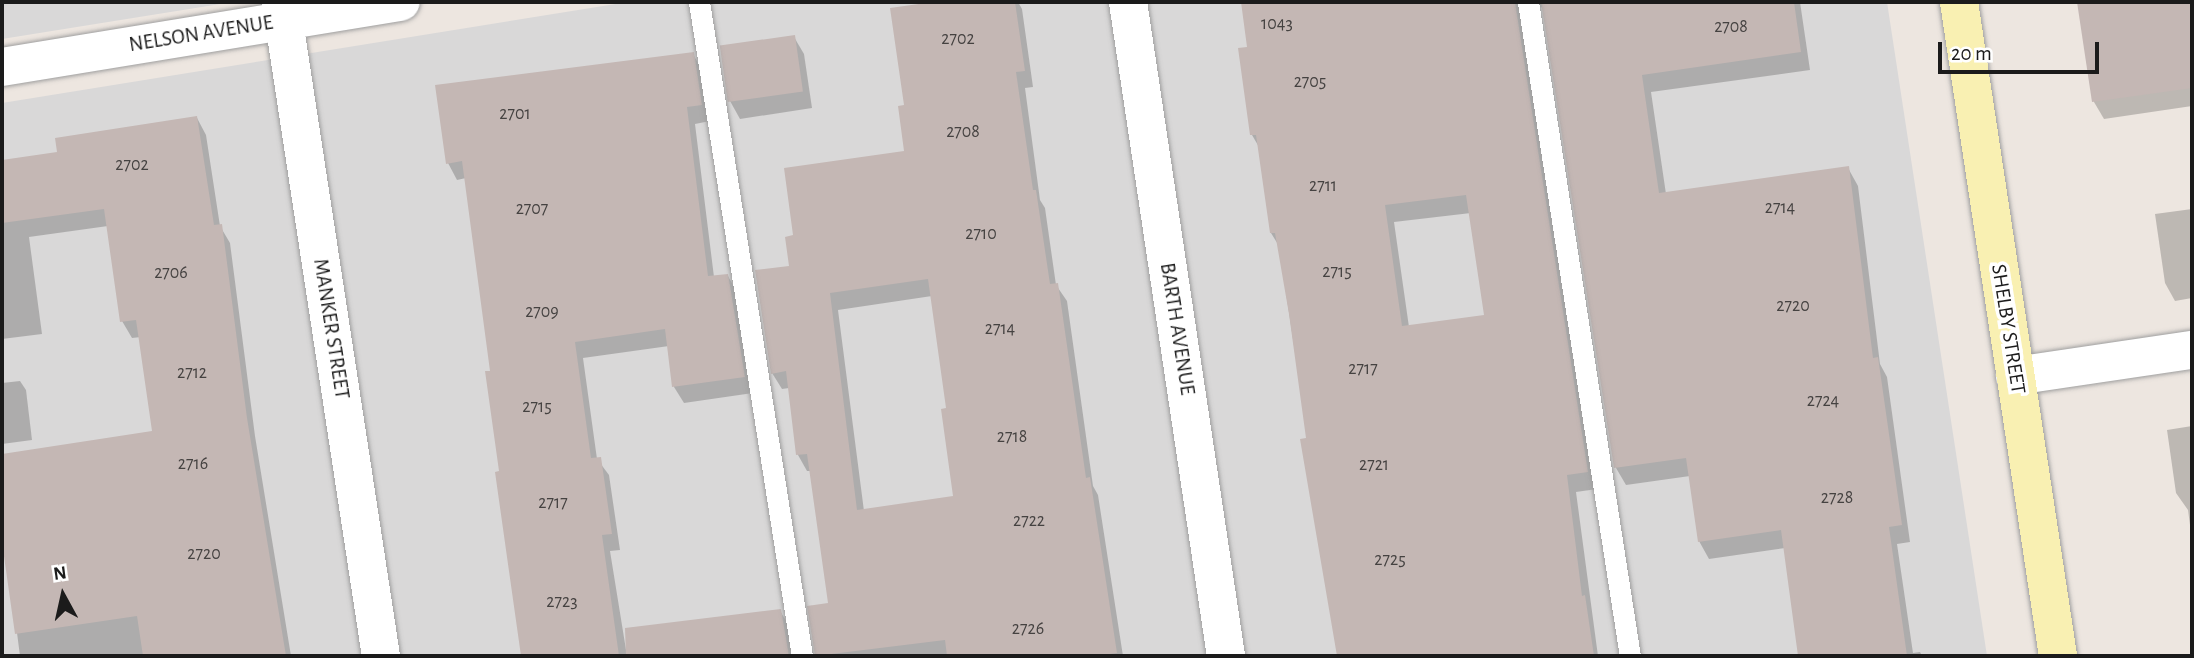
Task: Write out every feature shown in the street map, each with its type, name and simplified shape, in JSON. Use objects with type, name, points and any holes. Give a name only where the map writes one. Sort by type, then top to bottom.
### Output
[{"type":"main road","name":"SHELBY STREET","points":[[1959,2],[2058,656]]},
{"type":"street","name":"NELSON AVENUE","points":[[2,67],[283,11],[401,2]]},
{"type":"street","name":"BARTH AVENUE","points":[[1128,2],[1226,656]]},
{"type":"street","name":"MANKER STREET","points":[[283,11],[381,656]]},
{"type":"street","points":[[2015,376],[2192,350]]},
{"type":"lane","points":[[699,2],[802,656]]},
{"type":"lane","points":[[1528,2],[1630,656]]},
{"type":"shaded area","points":[[2,2],[233,2],[2,39]]},
{"type":"shaded area","points":[[628,2],[1887,2],[1987,656],[2,656],[2,103]]},
{"type":"building","points":[[933,2],[1015,2],[1025,71],[1016,72],[1033,190],[1036,190],[1050,284],[1058,283],[1086,478],[1090,477],[1117,653],[1095,656],[947,656],[945,640],[815,656],[807,606],[828,603],[807,454],[796,455],[786,371],[771,374],[755,270],[789,266],[785,237],[793,235],[784,168],[904,151],[898,106],[904,105],[890,8]],"holes":[[[928,279],[946,408],[941,409],[953,496],[857,510],[830,293]]]},
{"type":"building","points":[[1241,2],[1515,2],[1588,472],[1567,475],[1582,596],[1585,595],[1594,656],[1337,656],[1300,439],[1306,438],[1289,314],[1275,233],[1270,233],[1256,135],[1250,135],[1238,48],[1247,47]],"holes":[[[1466,195],[1484,315],[1402,326],[1385,205]]]},
{"type":"building","points":[[1541,2],[1794,2],[1801,52],[1642,75],[1659,193],[1849,166],[1873,358],[1878,357],[1902,525],[1889,527],[1907,656],[1798,656],[1781,530],[1698,542],[1686,458],[1614,468]]},
{"type":"building","points":[[2077,2],[2192,2],[2192,88],[2092,102]]},
{"type":"building","points":[[795,35],[803,91],[728,102],[720,46]]},
{"type":"building","points":[[694,52],[702,105],[687,107],[708,276],[728,274],[745,377],[672,387],[665,329],[575,342],[591,458],[601,457],[612,534],[602,535],[619,656],[521,656],[495,472],[499,471],[485,371],[490,371],[462,161],[446,164],[435,85]]},
{"type":"building","points":[[197,116],[214,225],[222,224],[247,418],[286,656],[143,656],[137,616],[15,634],[2,542],[2,454],[152,431],[136,320],[120,322],[104,209],[2,223],[2,160],[57,152],[55,138]]},
{"type":"building","points":[[781,609],[789,656],[626,656],[625,628]]}]
